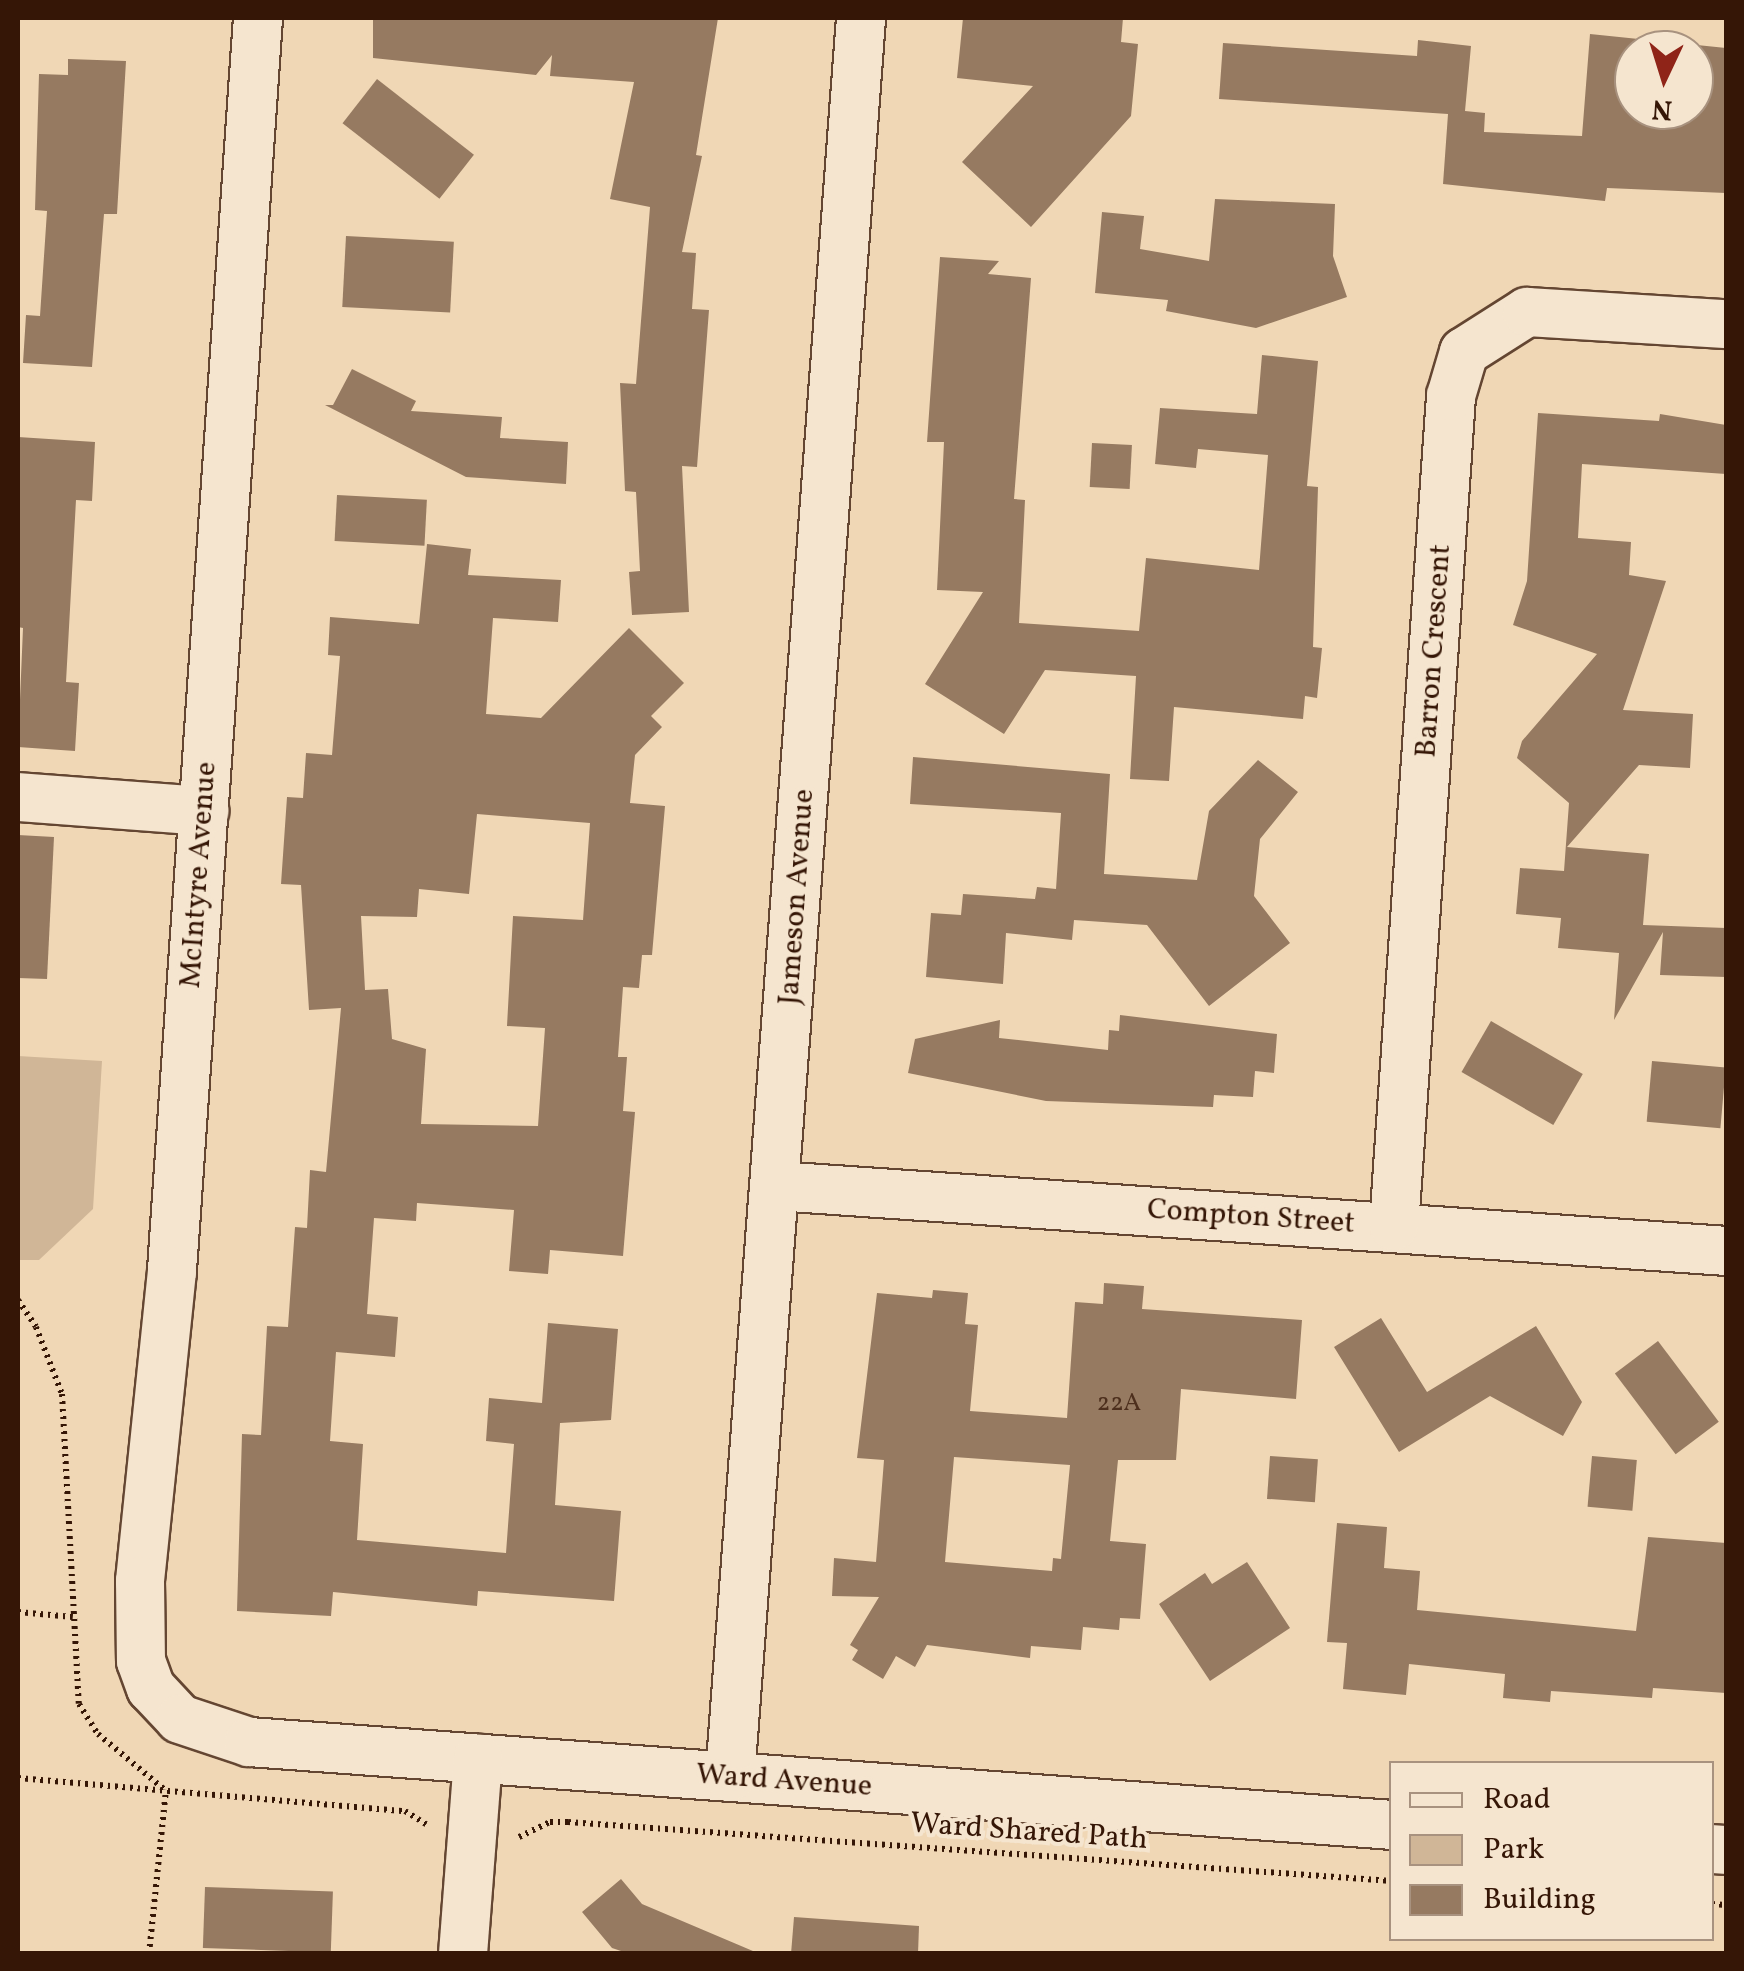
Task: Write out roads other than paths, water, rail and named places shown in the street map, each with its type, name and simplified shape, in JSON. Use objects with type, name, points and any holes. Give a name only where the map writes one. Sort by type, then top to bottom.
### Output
[{"type":"street","name":"McIntyre Avenue","points":[[180,1719],[151,1688],[140,1661],[140,1581],[172,1271],[258,18]]},
{"type":"street","name":"Jameson Avenue","points":[[730,1777],[861,18]]},
{"type":"street","name":"Barron Crescent","points":[[1394,1226],[1451,396],[1464,352],[1527,312],[1726,324]]},
{"type":"street","points":[[18,797],[204,811]]},
{"type":"street","name":"Compton Street","points":[[776,1186],[1726,1251]]},
{"type":"street","name":"Ward Avenue","points":[[180,1719],[249,1742],[1389,1826]]},
{"type":"street","points":[[464,1954],[478,1759]]}]
